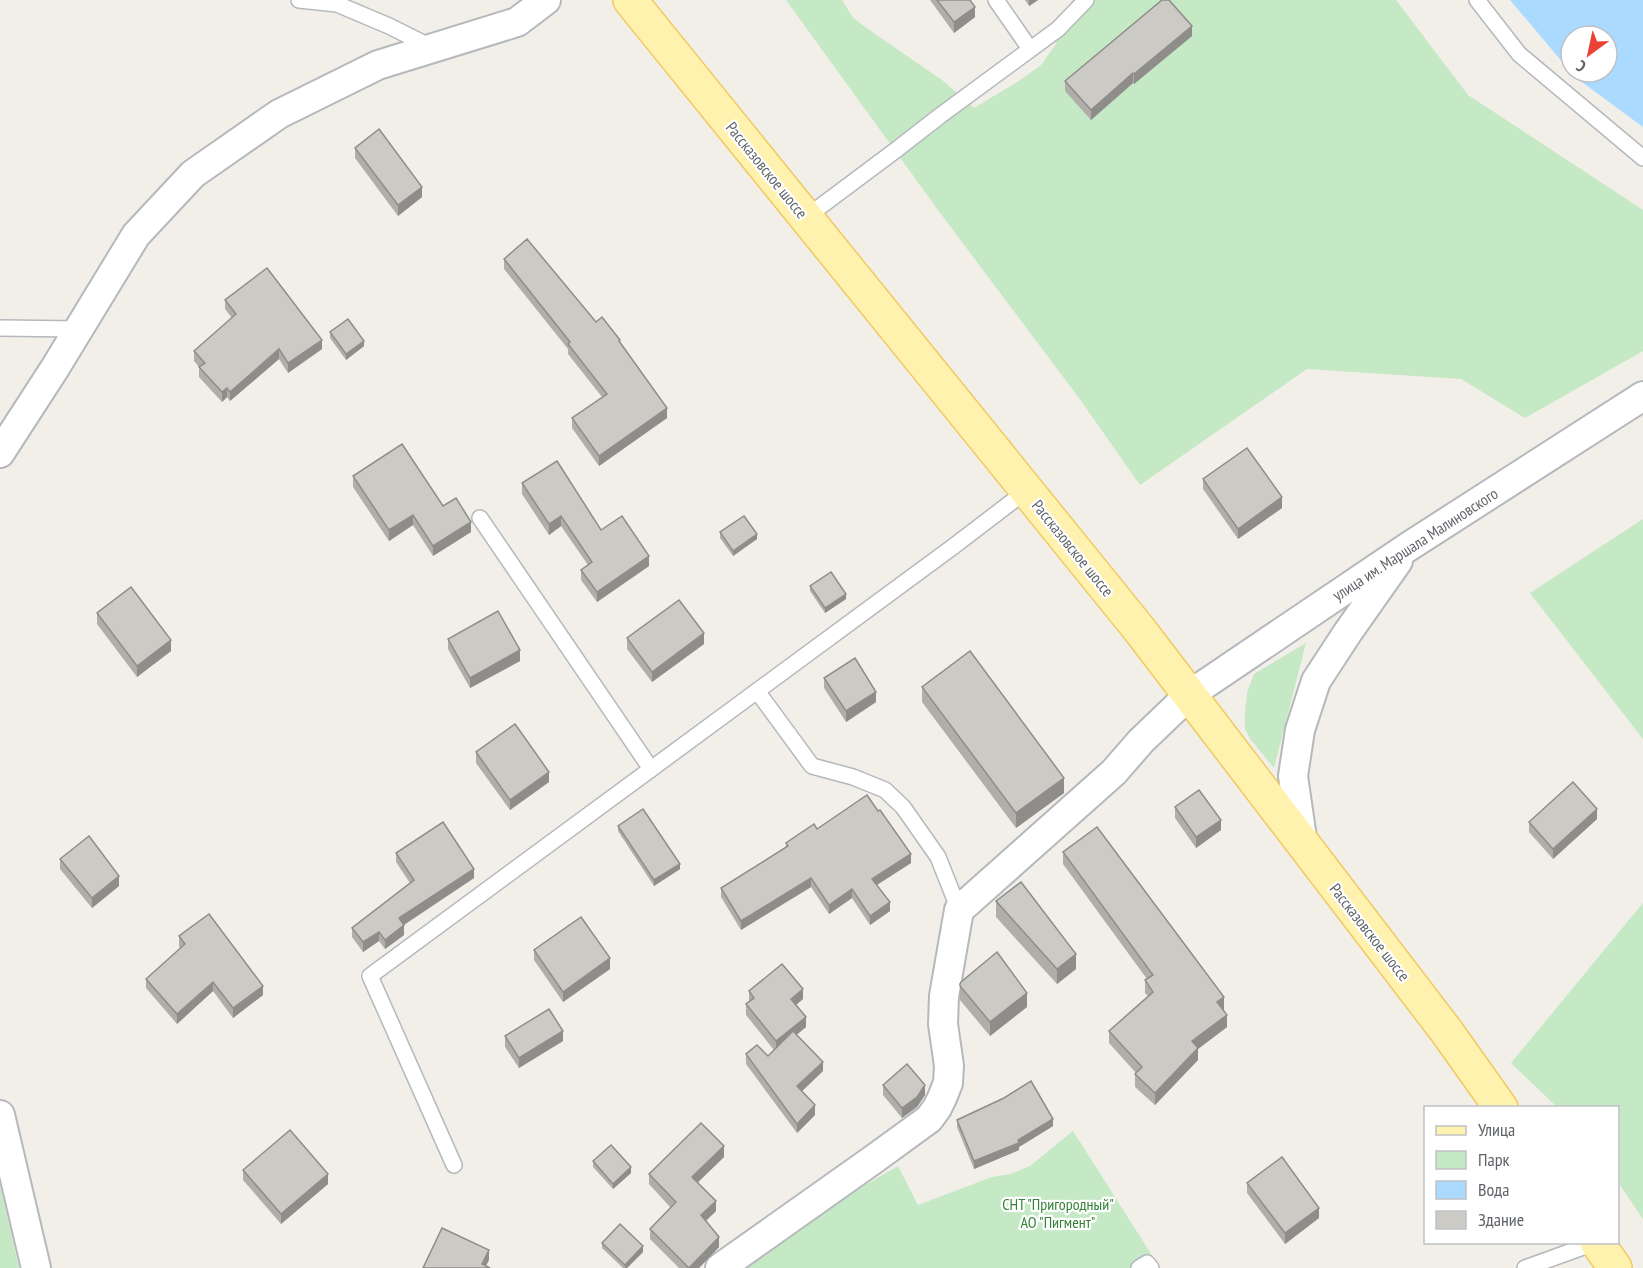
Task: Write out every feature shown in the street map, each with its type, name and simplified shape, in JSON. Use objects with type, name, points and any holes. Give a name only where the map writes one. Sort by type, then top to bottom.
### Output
[{"type":"main road","name":"Рассказовское шоссе","points":[[630,0],[1139,629],[1447,1032],[1500,1106]]},
{"type":"main road","points":[[1598,1244],[1615,1268]]},
{"type":"street","points":[[0,453],[56,368],[136,235],[193,174],[279,114],[378,65],[517,22],[546,0]]},
{"type":"street","name":"улица им. Маршала Малиновского","points":[[959,910],[1114,772],[1141,741],[1189,695],[1408,547],[1643,396]]},
{"type":"street","points":[[1303,844],[1293,776],[1300,730],[1317,681],[1348,632],[1408,547]]},
{"type":"street","points":[[720,1268],[902,1139],[929,1119],[937,1108],[948,1083],[949,1066],[943,1024],[944,996],[959,910]]},
{"type":"street","points":[[0,1119],[36,1268]]},
{"type":"lane","points":[[299,0],[337,4],[433,48]]},
{"type":"lane","points":[[996,0],[1030,49]]},
{"type":"lane","points":[[805,218],[1058,29],[1086,0]]},
{"type":"lane","points":[[1477,0],[1520,54],[1643,158]]},
{"type":"lane","points":[[0,328],[79,329]]},
{"type":"lane","points":[[454,1164],[370,976],[1026,491]]},
{"type":"lane","points":[[480,518],[651,769]]},
{"type":"lane","points":[[757,691],[812,766],[853,777],[885,790],[903,807],[938,857],[959,910]]},
{"type":"lane","points":[[1525,1268],[1591,1244]]},
{"type":"lane","points":[[1139,1268],[1147,1263],[1151,1268]]},
{"type":"green space","points":[[786,0],[842,0],[853,18],[942,80],[974,108],[1041,65],[1056,44],[1058,29],[1077,0],[1396,0],[1468,95],[1643,210],[1643,351],[1525,418],[1461,379],[1307,369],[1140,485],[1079,398],[938,210]],"holes":[[[1147,24],[1191,36],[1172,53]]]},
{"type":"green space","points":[[1643,519],[1643,739],[1530,593]]},
{"type":"green space","points":[[1306,643],[1274,768],[1245,729],[1247,693],[1254,674]]},
{"type":"green space","points":[[1643,903],[1643,1219],[1619,1183],[1619,1106],[1556,1106],[1511,1063]]},
{"type":"green space","name":"СНТ \"Пригородный\" АО \"Пигмент\"","points":[[1073,1131],[1160,1268],[734,1268],[778,1236],[898,1166],[918,1205],[992,1177],[1011,1174],[1030,1166]]},
{"type":"green space","points":[[0,1185],[19,1268],[0,1268]]},
{"type":"water","points":[[1510,0],[1643,0],[1643,127],[1585,84],[1619,84],[1619,24],[1559,24],[1559,58]]},
{"type":"building","points":[[937,0],[970,0],[975,7],[954,22]]},
{"type":"building","points":[[1162,0],[1169,0],[1192,26],[1091,110],[1065,81]]},
{"type":"building","points":[[379,129],[422,187],[398,205],[355,148]]},
{"type":"building","points":[[527,239],[596,322],[602,317],[667,408],[599,456],[572,418],[607,394],[568,344],[570,342],[504,259]]},
{"type":"building","points":[[267,268],[322,340],[288,363],[279,349],[230,392],[227,388],[222,392],[199,367],[205,363],[194,351],[236,314],[225,300]]},
{"type":"building","points":[[348,319],[364,341],[346,354],[330,332]]},
{"type":"building","points":[[402,444],[443,506],[456,498],[471,522],[433,546],[413,515],[389,530],[353,476]]},
{"type":"building","points":[[1247,448],[1282,497],[1238,529],[1203,479]]},
{"type":"building","points":[[557,461],[601,530],[622,516],[649,556],[597,592],[581,570],[592,562],[561,516],[549,524],[522,483]]},
{"type":"building","points":[[744,516],[757,534],[733,551],[720,532]]},
{"type":"building","points":[[831,572],[846,594],[825,608],[810,586]]},
{"type":"building","points":[[131,587],[171,640],[137,666],[97,613]]},
{"type":"building","points":[[679,600],[704,633],[652,672],[627,638]]},
{"type":"building","points":[[498,611],[520,650],[470,678],[448,639]]},
{"type":"building","points":[[970,651],[1064,778],[1016,813],[922,687]]},
{"type":"building","points":[[855,658],[876,692],[846,711],[824,678]]},
{"type":"building","points":[[515,724],[549,772],[510,800],[476,752]]},
{"type":"building","points":[[1573,782],[1597,809],[1553,849],[1529,822]]},
{"type":"building","points":[[1199,790],[1221,820],[1196,837],[1175,807]]},
{"type":"building","points":[[867,795],[911,854],[872,879],[890,902],[870,916],[852,889],[829,905],[811,878],[741,921],[721,888],[788,846],[786,843],[814,824],[817,829]]},
{"type":"building","points":[[643,809],[680,864],[654,880],[618,826]]},
{"type":"building","points":[[443,822],[474,869],[399,918],[404,925],[385,940],[379,932],[363,942],[352,928],[414,880],[396,853]]},
{"type":"building","points":[[1097,827],[1224,997],[1217,1002],[1227,1015],[1192,1041],[1198,1048],[1155,1093],[1135,1074],[1142,1067],[1109,1031],[1153,992],[1145,980],[1153,975],[1063,852]]},
{"type":"building","points":[[89,836],[119,876],[92,898],[60,859]]},
{"type":"building","points":[[1021,882],[1076,954],[1057,969],[996,901]]},
{"type":"building","points":[[209,914],[263,986],[233,1008],[213,982],[177,1014],[146,979],[185,944],[179,936]]},
{"type":"building","points":[[581,917],[610,958],[563,992],[534,950]]},
{"type":"building","points":[[997,952],[1027,993],[990,1022],[960,984]]},
{"type":"building","points":[[782,964],[803,989],[791,999],[806,1017],[776,1041],[746,1004],[754,998],[749,991]]},
{"type":"building","points":[[549,1009],[563,1031],[519,1058],[505,1036]]},
{"type":"building","points":[[793,1031],[823,1062],[797,1086],[815,1105],[797,1124],[746,1054],[757,1045],[768,1056]]},
{"type":"building","points":[[907,1064],[925,1085],[917,1097],[902,1108],[883,1085]]},
{"type":"building","points":[[1031,1081],[1053,1119],[1018,1140],[1019,1143],[974,1161],[957,1120],[1004,1098]]},
{"type":"building","points":[[701,1123],[724,1146],[692,1177],[716,1201],[701,1215],[719,1237],[689,1268],[650,1229],[676,1202],[649,1174]]},
{"type":"building","points":[[290,1130],[328,1174],[281,1214],[243,1170]]},
{"type":"building","points":[[611,1145],[631,1167],[613,1184],[593,1161]]},
{"type":"building","points":[[1282,1157],[1319,1208],[1285,1233],[1247,1183]]},
{"type":"building","points":[[620,1224],[643,1246],[625,1265],[602,1243]]},
{"type":"building","points":[[442,1228],[489,1250],[482,1264],[490,1268],[423,1268]]}]
